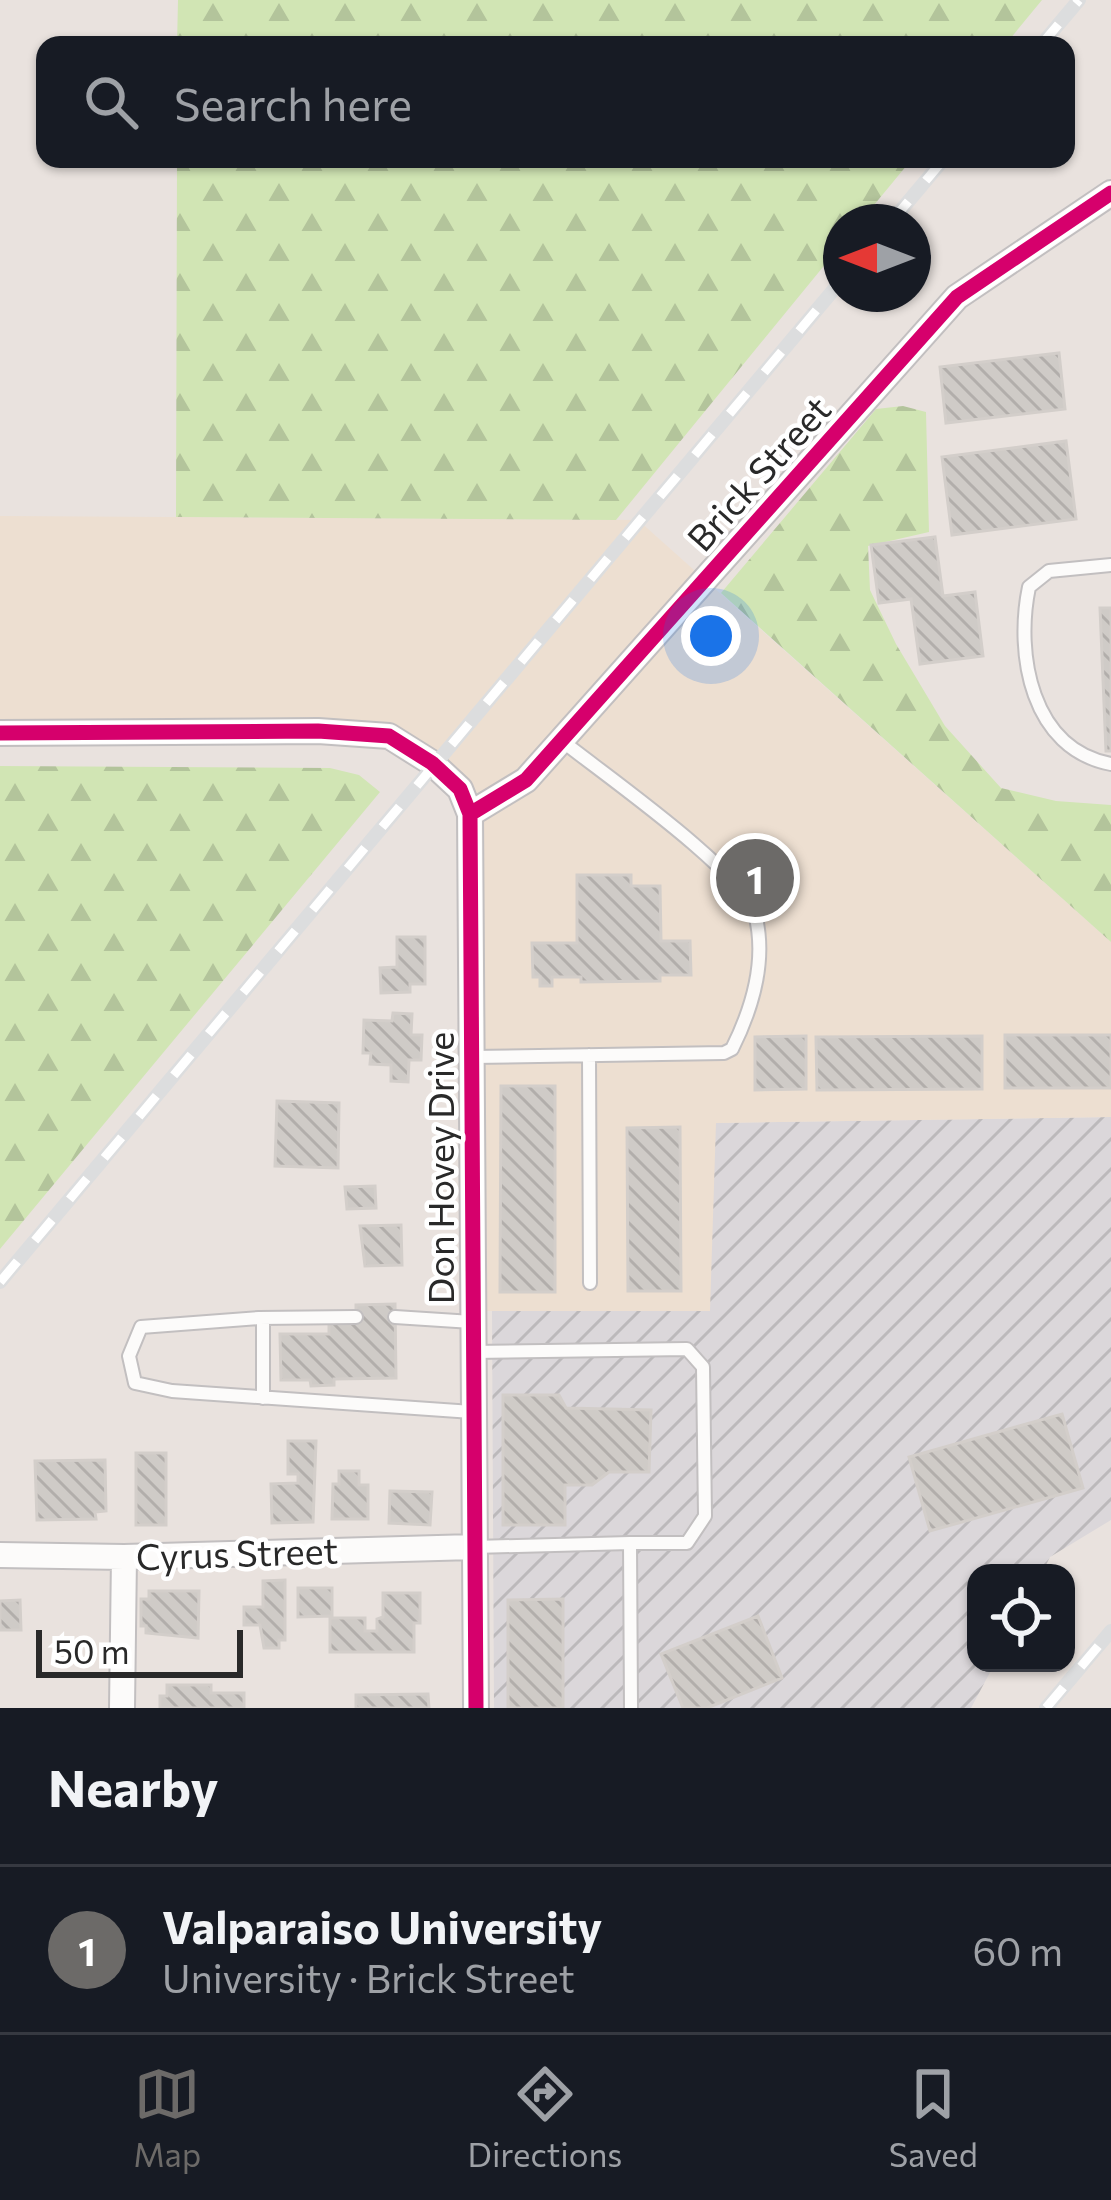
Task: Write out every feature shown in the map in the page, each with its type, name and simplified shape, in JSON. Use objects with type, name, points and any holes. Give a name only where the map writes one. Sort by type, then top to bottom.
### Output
[{"type":"street","name":"Brick Street","points":[[470,814],[526,780],[957,297],[1111,193]]},
{"type":"street","points":[[0,733],[318,730],[389,736],[432,763],[460,788],[470,814]]},
{"type":"street","name":"Don Hovey Drive","points":[[470,814],[476,1708]]},
{"type":"street","name":"Cyrus Street","points":[[0,1556],[473,1547]]},
{"type":"street","points":[[122,1708],[124,1557]]},
{"type":"lane","points":[[1111,566],[1049,571],[1029,587],[1024,612],[1024,662],[1047,721],[1066,743],[1092,760],[1111,764]]},
{"type":"lane","points":[[471,1057],[724,1053],[732,1049],[760,969],[754,911],[734,879],[561,740]]},
{"type":"lane","points":[[589,1055],[590,1283]]},
{"type":"lane","points":[[356,1317],[141,1327],[129,1356],[136,1383],[172,1391],[472,1412]]},
{"type":"lane","points":[[395,1317],[472,1322]]},
{"type":"lane","points":[[263,1318],[263,1398]]},
{"type":"lane","points":[[472,1352],[687,1349],[703,1366],[705,1516],[687,1543],[473,1547]]},
{"type":"lane","points":[[630,1543],[631,1708]]},
{"type":"shaded area","points":[[0,516],[638,520],[1111,942],[1111,1117],[716,1123],[710,1311],[472,1311],[470,814],[389,736],[0,732]]},
{"type":"shaded area","points":[[1111,1117],[1111,1520],[1050,1557],[1046,1564],[967,1564],[967,1672],[990,1672],[971,1708],[494,1708],[492,1311],[709,1311],[715,1123]]},
{"type":"green space","points":[[178,0],[1042,0],[1012,36],[177,36]]},
{"type":"green space","points":[[177,168],[905,168],[875,204],[823,204],[823,267],[616,520],[176,517]]},
{"type":"green space","points":[[903,406],[926,412],[929,532],[868,546],[870,590],[945,726],[1001,788],[1056,801],[1111,805],[1111,942],[721,593],[876,409]]},
{"type":"green space","points":[[0,766],[330,768],[359,775],[380,792],[0,1249]]},
{"type":"building","points":[[1059,353],[1065,409],[946,423],[940,367]]},
{"type":"building","points":[[1066,441],[1076,519],[952,535],[942,457]]},
{"type":"building","points":[[935,537],[943,596],[975,592],[983,656],[920,664],[911,599],[879,603],[871,545]]},
{"type":"building","points":[[1100,608],[1111,608],[1111,751],[1106,751]]},
{"type":"building","points":[[577,875],[631,875],[631,886],[660,886],[661,941],[690,941],[691,975],[660,975],[660,981],[581,982],[581,977],[552,977],[552,986],[540,986],[540,977],[533,977],[532,943],[577,943]]},
{"type":"building","points":[[397,937],[425,937],[425,984],[410,984],[410,992],[381,993],[380,968],[397,967]]},
{"type":"building","points":[[393,1013],[412,1014],[411,1035],[422,1035],[421,1060],[409,1060],[408,1082],[391,1081],[391,1065],[370,1064],[371,1053],[363,1053],[364,1020],[392,1021]]},
{"type":"building","points":[[1005,1035],[1111,1035],[1111,1088],[1005,1088]]},
{"type":"building","points":[[806,1036],[806,1089],[755,1090],[755,1037]]},
{"type":"building","points":[[982,1036],[982,1089],[817,1090],[816,1037]]},
{"type":"building","points":[[501,1086],[555,1086],[555,1292],[500,1292]]},
{"type":"building","points":[[277,1101],[339,1103],[338,1168],[275,1166]]},
{"type":"building","points":[[680,1127],[681,1291],[628,1291],[627,1128]]},
{"type":"building","points":[[375,1186],[376,1208],[347,1209],[345,1187]]},
{"type":"building","points":[[401,1225],[402,1265],[365,1266],[360,1226]]},
{"type":"building","points":[[395,1304],[396,1378],[334,1379],[334,1385],[311,1386],[310,1380],[281,1380],[280,1334],[329,1334],[329,1321],[356,1321],[356,1305]]},
{"type":"building","points":[[503,1395],[559,1395],[566,1408],[651,1410],[649,1472],[609,1472],[592,1485],[565,1485],[565,1525],[503,1525]]},
{"type":"building","points":[[1062,1414],[1083,1488],[930,1531],[909,1457]]},
{"type":"building","points":[[288,1441],[316,1441],[313,1522],[272,1523],[271,1484],[298,1483],[298,1474],[288,1474]]},
{"type":"building","points":[[136,1453],[166,1453],[166,1525],[136,1525]]},
{"type":"building","points":[[105,1460],[106,1511],[95,1512],[96,1519],[37,1520],[35,1461]]},
{"type":"building","points":[[339,1471],[359,1471],[359,1485],[368,1485],[368,1519],[332,1519],[333,1484],[339,1484]]},
{"type":"building","points":[[390,1491],[432,1492],[430,1525],[389,1523]]},
{"type":"building","points":[[285,1580],[285,1640],[279,1640],[279,1648],[264,1648],[260,1625],[244,1625],[244,1607],[263,1607],[263,1581]]},
{"type":"building","points":[[298,1588],[332,1588],[332,1616],[298,1617]]},
{"type":"building","points":[[149,1591],[199,1591],[198,1638],[146,1633],[146,1626],[141,1626],[141,1599],[149,1599]]},
{"type":"building","points":[[383,1593],[420,1593],[414,1652],[330,1652],[330,1618],[365,1618],[365,1631],[377,1631],[377,1619],[383,1617]]},
{"type":"building","points":[[563,1599],[563,1708],[508,1708],[508,1600]]},
{"type":"building","points":[[20,1600],[21,1630],[0,1630],[0,1601]]},
{"type":"building","points":[[758,1616],[782,1678],[707,1708],[683,1708],[661,1654]]},
{"type":"building","points":[[167,1685],[211,1685],[211,1693],[244,1693],[244,1708],[160,1708]]},
{"type":"building","points":[[428,1694],[429,1708],[356,1708],[356,1695]]},
{"type":"railway","points":[[1049,36],[1079,0]]},
{"type":"railway","points":[[906,204],[936,168]]},
{"type":"railway","points":[[0,1282],[823,302]]},
{"type":"railway","points":[[1046,1708],[1111,1631]]},
{"type":"cycle path","points":[[470,814],[526,780],[957,297],[1111,193]]},
{"type":"cycle path","points":[[0,733],[318,731],[389,736],[432,763],[460,789],[470,814],[476,1708]]},
{"type":"place","name":"Valparaiso University","points":[[755,878]]}]
